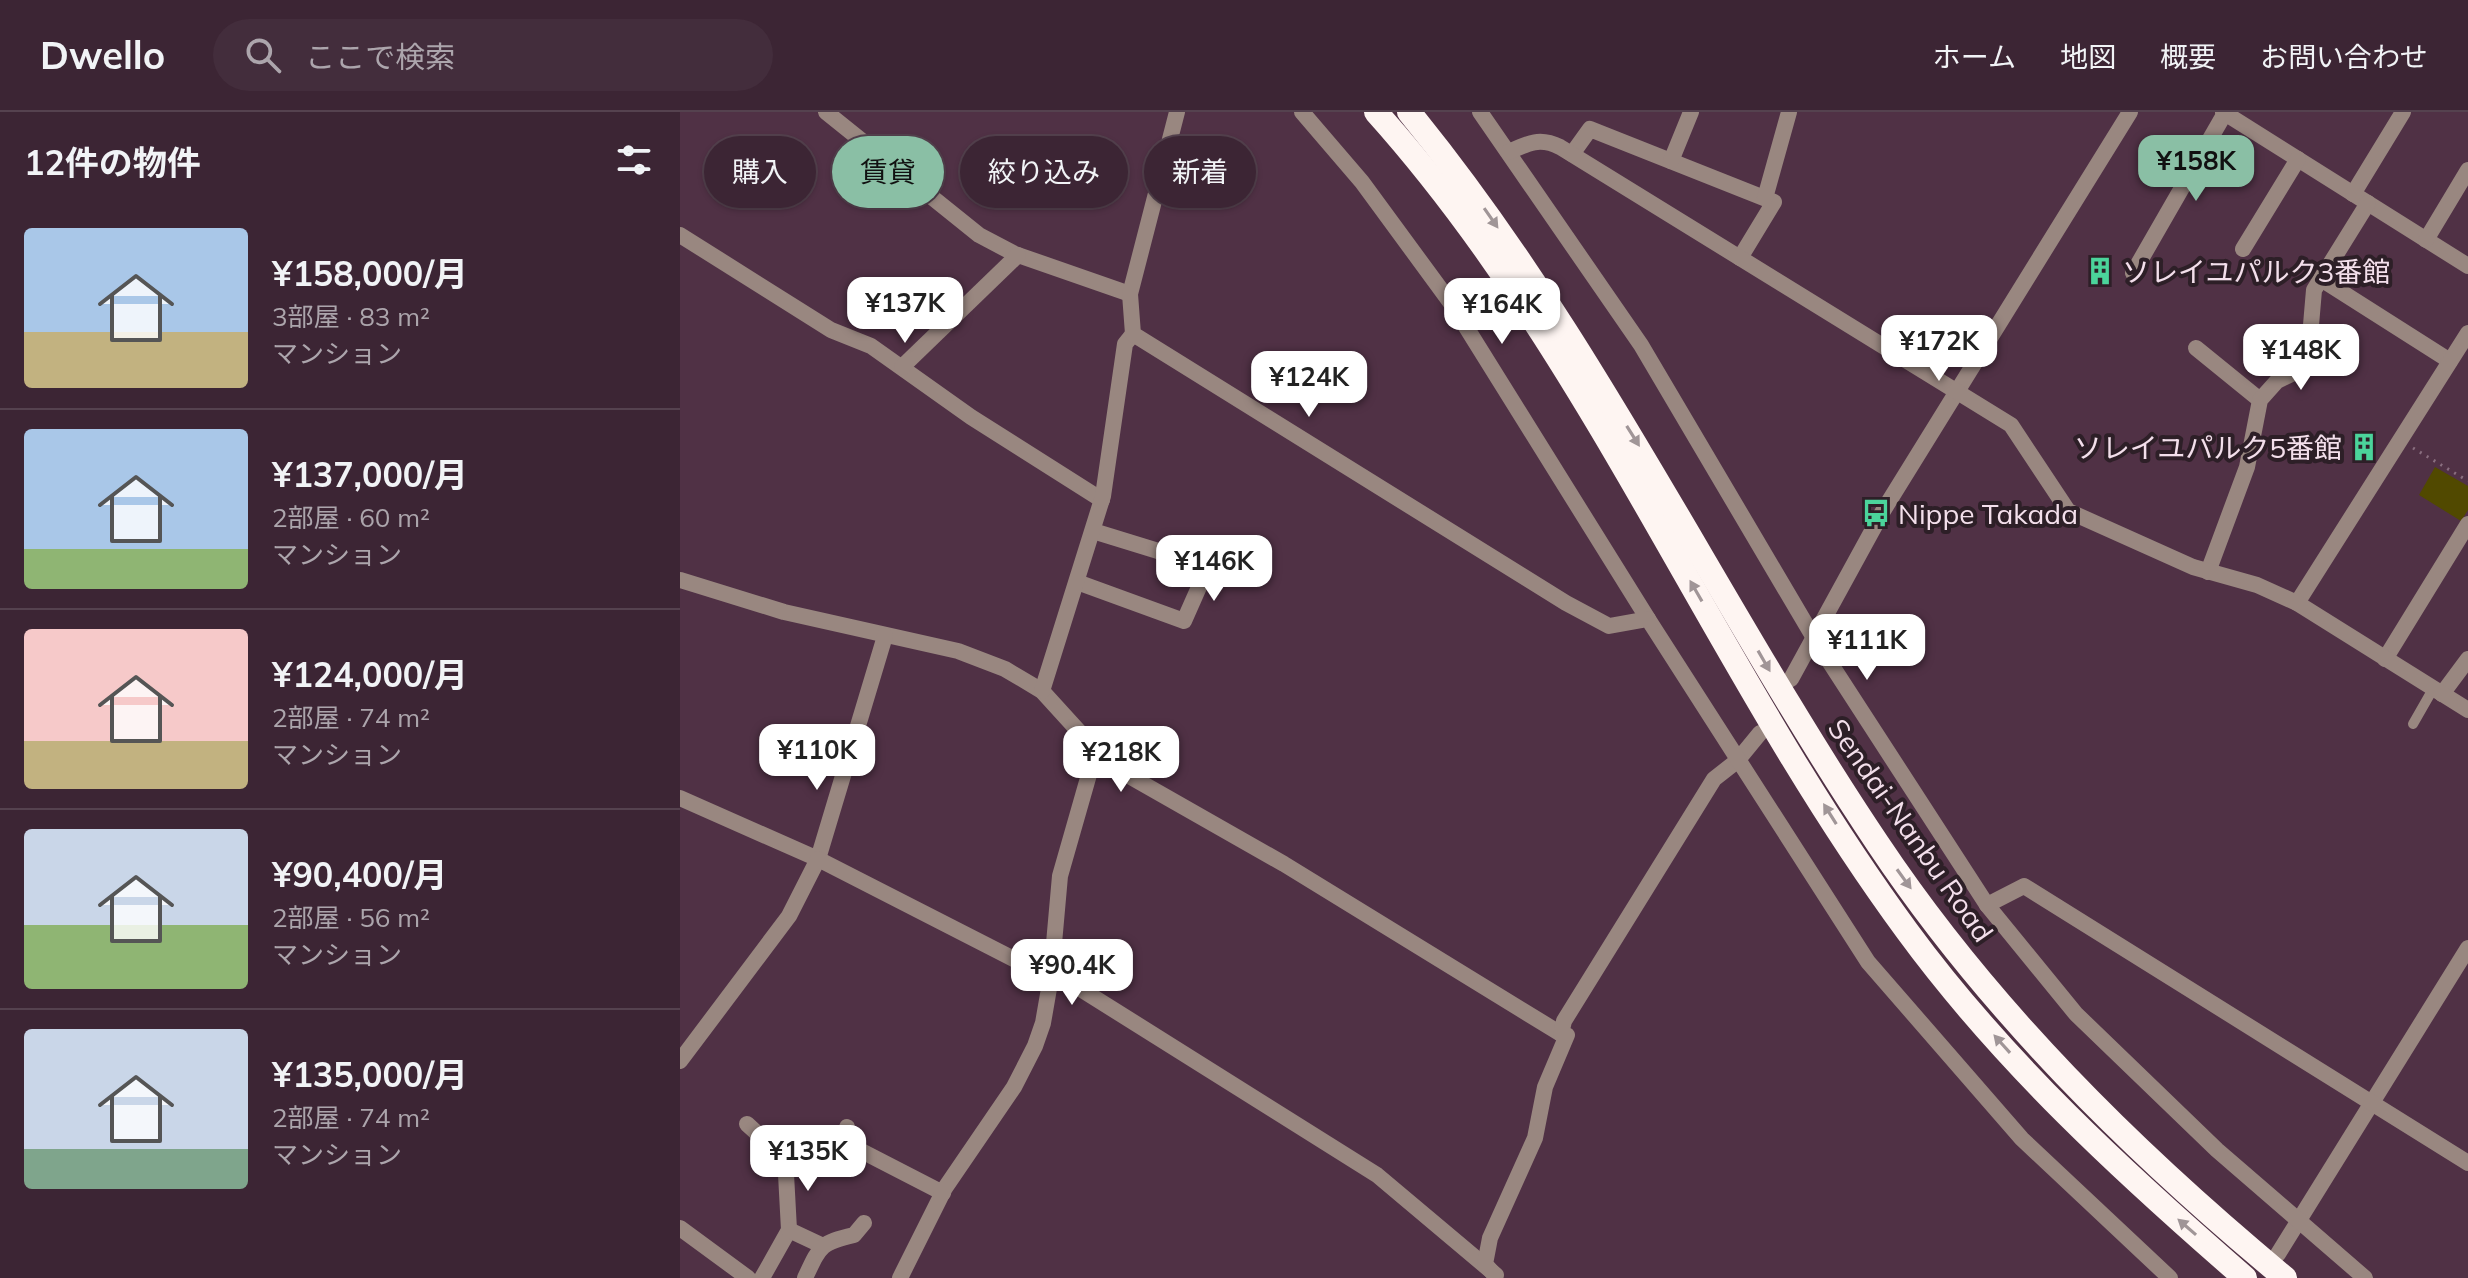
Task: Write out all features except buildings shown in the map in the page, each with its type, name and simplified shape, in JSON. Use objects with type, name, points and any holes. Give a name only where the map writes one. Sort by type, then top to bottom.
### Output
[{"type":"highway","name":"Sendai-Nanbu Road","points":[[1376,112],[1466,224],[1539,331],[1784,741],[1908,933],[2025,1070],[2099,1146],[2245,1278]]},
{"type":"highway","name":"Sendai-Nanbu Road","points":[[1409,112],[1486,211],[1559,316],[1654,469],[1794,714],[1880,846],[1929,913],[1989,990],[2098,1108],[2168,1178],[2285,1278]]},
{"type":"street","points":[[826,112],[979,235],[1018,255],[1130,294]]},
{"type":"street","points":[[1042,691],[1102,500],[1125,344],[1133,334],[1130,294],[1177,112]]},
{"type":"street","points":[[1302,112],[1362,182],[1453,306],[1737,761],[1868,962],[2022,1139],[2170,1278]]},
{"type":"street","points":[[1480,112],[1641,345],[1814,638],[1987,905],[2076,1014],[2217,1150],[2365,1278]]},
{"type":"street","points":[[1671,161],[1691,112]]},
{"type":"street","points":[[1765,198],[1789,112]]},
{"type":"street","points":[[1791,679],[1883,511],[2130,112]]},
{"type":"street","points":[[2353,194],[2403,112]]},
{"type":"street","points":[[2133,273],[2232,115],[2468,266]]},
{"type":"street","points":[[1572,154],[1590,129],[1774,202],[1740,258]]},
{"type":"street","points":[[1509,152],[1532,141],[1547,140],[1572,154],[2019,434],[2068,511],[2208,572],[2257,585],[2297,603],[2468,710]]},
{"type":"street","points":[[2243,249],[2298,159]]},
{"type":"street","points":[[2426,240],[2468,170]]},
{"type":"street","points":[[2208,572],[2247,467],[2260,400],[2277,381],[2304,368],[2308,360],[2314,290],[2368,203]]},
{"type":"street","points":[[680,235],[831,330],[871,346],[971,417],[1102,500]]},
{"type":"street","points":[[902,367],[1018,255]]},
{"type":"street","points":[[2321,279],[2450,361]]},
{"type":"street","points":[[2297,603],[2468,333]]},
{"type":"street","points":[[1133,334],[1566,603],[1609,626],[1648,619]]},
{"type":"street","points":[[2196,348],[2260,400]]},
{"type":"street","points":[[1077,582],[1184,621],[1203,578],[1158,551],[1093,531]]},
{"type":"street","points":[[2385,659],[2465,535]]},
{"type":"street","points":[[680,580],[784,612],[958,651],[1005,669],[1042,691],[1096,750],[1131,777],[1284,864],[1567,1035],[1545,1087],[1535,1138],[1490,1238],[1485,1264],[1496,1277]]},
{"type":"street","points":[[680,1061],[789,916],[818,859],[885,636]]},
{"type":"street","points":[[2438,692],[2468,659]]},
{"type":"street","points":[[1561,1034],[1575,1001],[1714,779],[1737,761],[1760,733]]},
{"type":"street","points":[[900,1278],[943,1193],[1014,1087],[1035,1046],[1043,1023],[1051,977],[1060,876],[1096,750]]},
{"type":"street","points":[[680,798],[818,859],[1051,977],[1071,983],[1377,1175],[1496,1277]]},
{"type":"street","points":[[1987,905],[2024,886],[2468,1163]]},
{"type":"street","points":[[2278,1254],[2468,948]]},
{"type":"street","points":[[747,1124],[781,1155],[786,1174],[789,1230],[762,1278]]},
{"type":"street","points":[[847,1127],[844,1142],[943,1193]]},
{"type":"street","points":[[805,1278],[821,1245],[831,1239],[854,1235],[864,1223]]},
{"type":"street","points":[[680,1228],[748,1278]]},
{"type":"street","points":[[789,1230],[821,1245]]},
{"type":"lane","points":[[2413,724],[2438,692]]},
{"type":"path","points":[[2400,440],[2468,481]]},
{"type":"shaded area","points":[[2217,153],[2244,168],[2232,187],[2207,169]]},
{"type":"shaded area","points":[[2435,467],[2468,486],[2468,510],[2461,521],[2419,495]]},
{"type":"place","name":"ソレイユパルク3番館","points":[[2100,271]]},
{"type":"place","name":"ソレイユパルク5番館","points":[[2364,447]]},
{"type":"place","name":"Nippe Takada","points":[[1876,513]]}]
